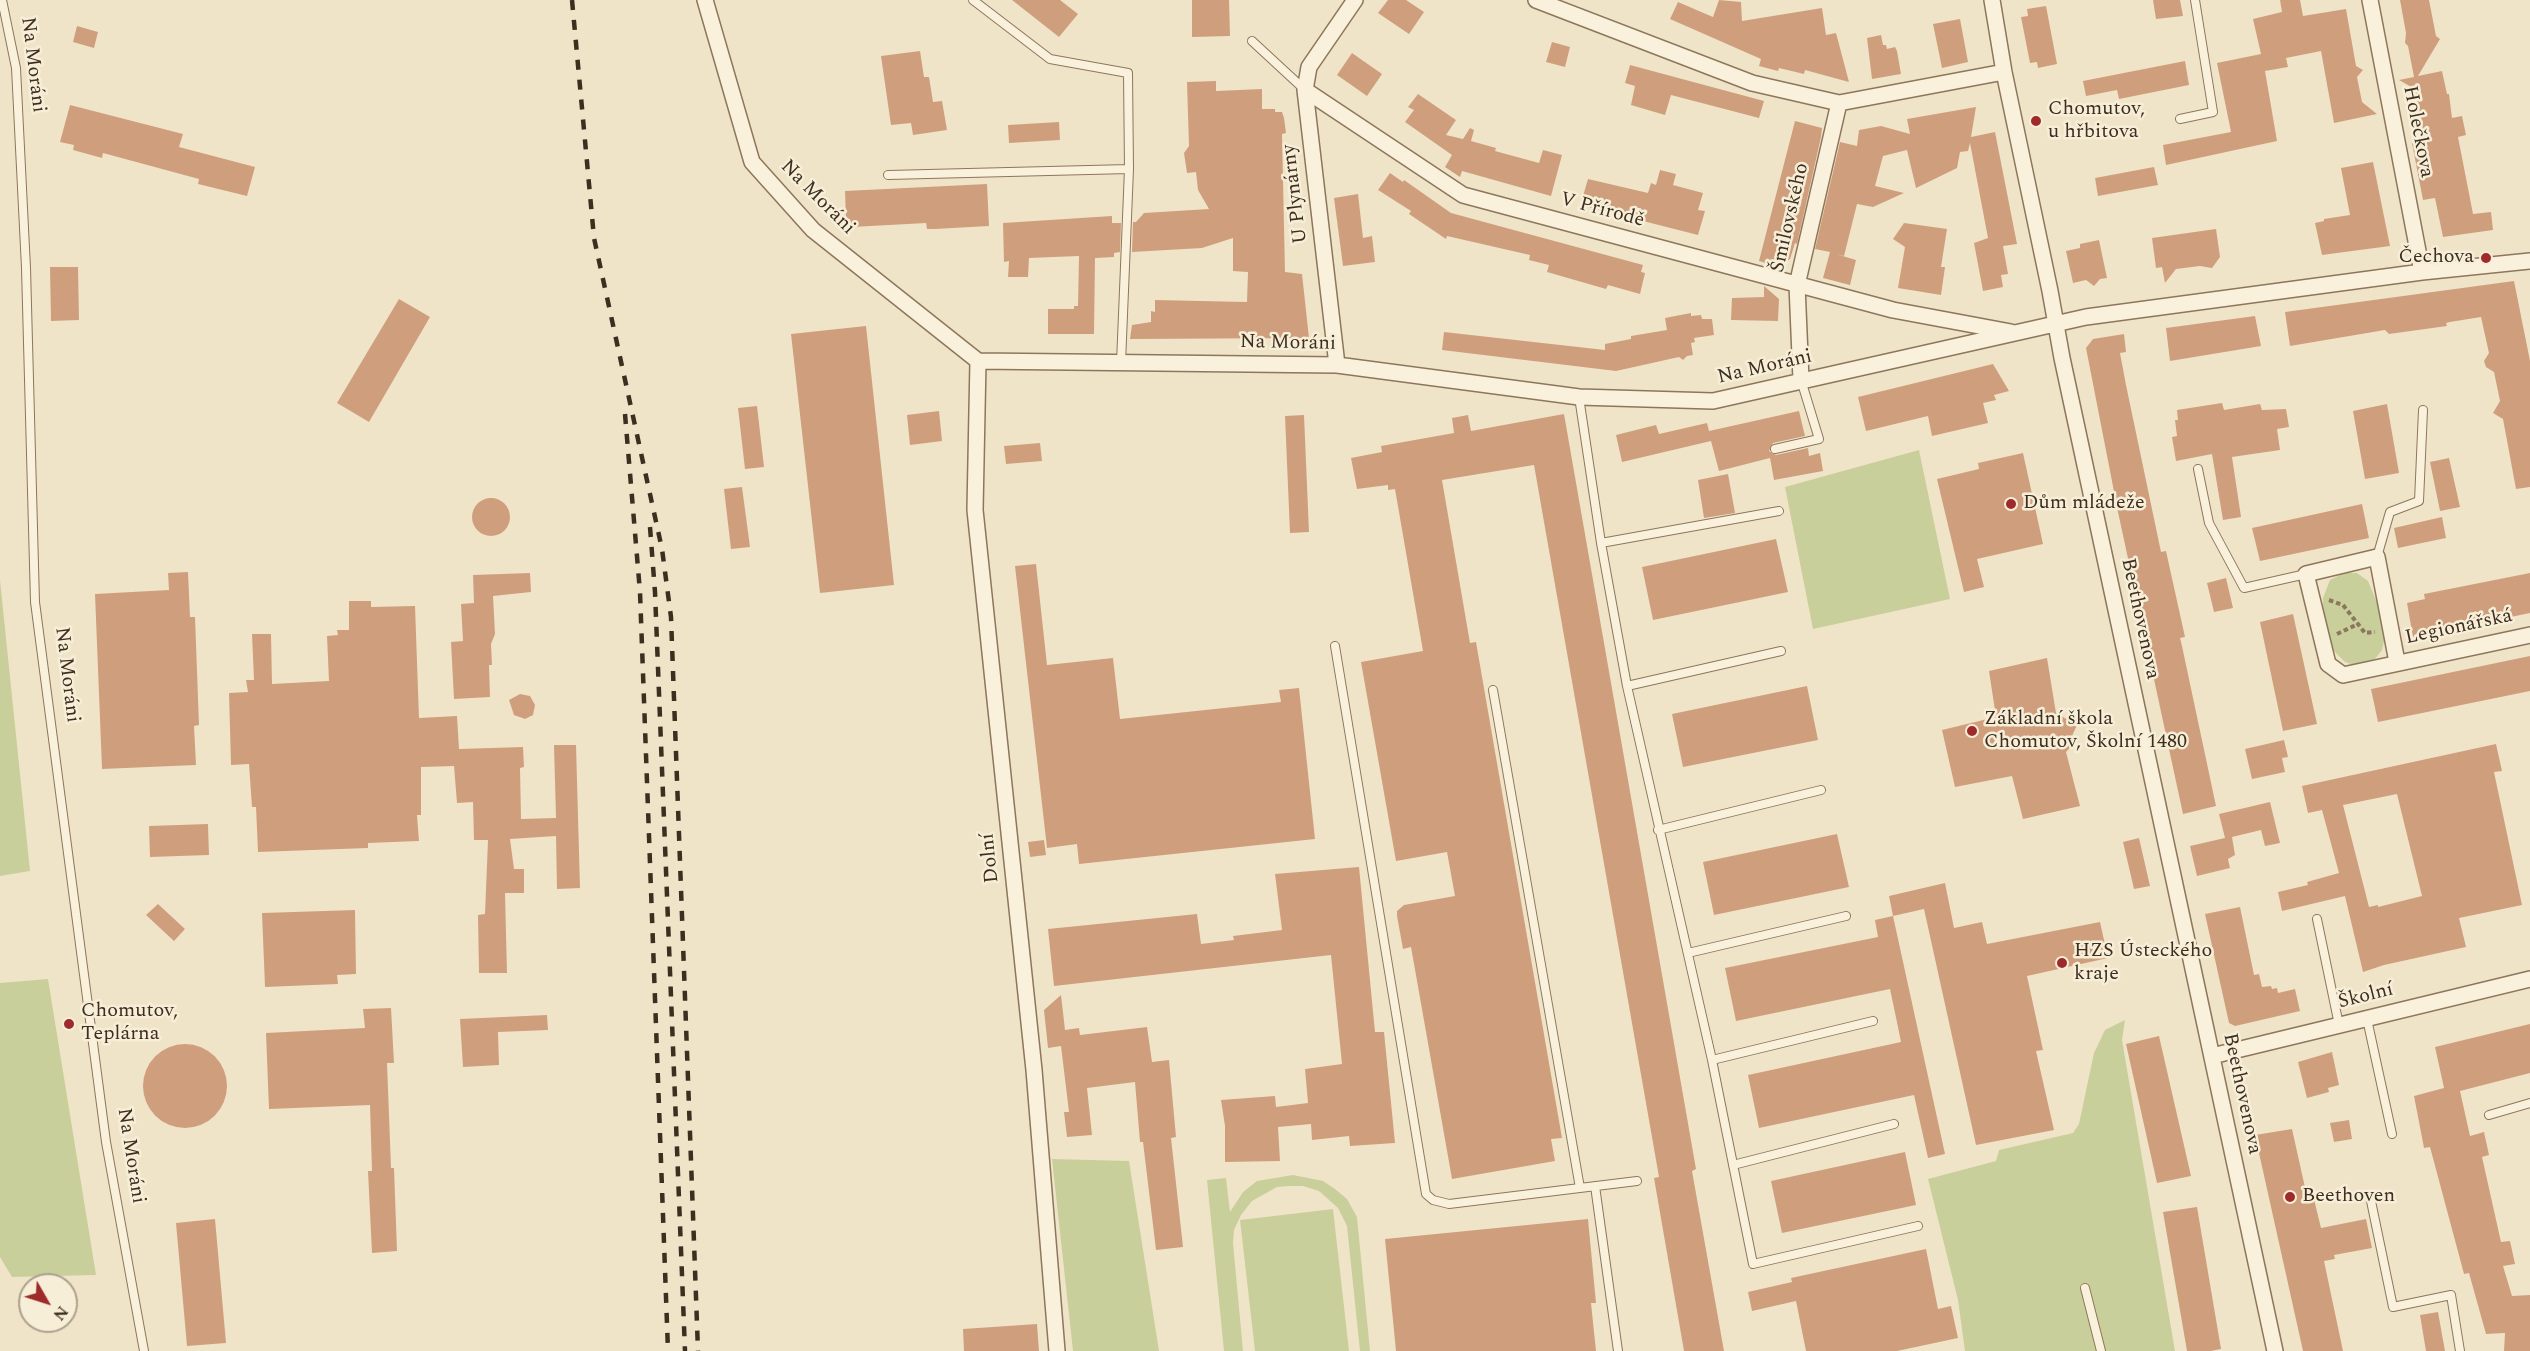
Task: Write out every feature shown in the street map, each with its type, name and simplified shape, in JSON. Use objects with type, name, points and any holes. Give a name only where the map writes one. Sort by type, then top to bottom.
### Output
[{"type":"street","name":"Na Moráni","points":[[705,0],[752,162],[813,230],[978,361],[1337,365],[1579,397],[1713,401],[2056,323]]},
{"type":"street","points":[[1305,90],[1310,67],[1355,0]]},
{"type":"street","points":[[1536,0],[1752,83],[1839,103],[2004,72]]},
{"type":"street","name":"Beethovenova","points":[[1992,0],[2004,72],[2064,370],[2275,1351]]},
{"type":"street","name":"Holečkova","points":[[2370,0],[2422,272]]},
{"type":"street","name":"V Přírodě","points":[[1305,90],[1462,195],[1893,310],[2017,333]]},
{"type":"street","name":"U Plynárny","points":[[1305,90],[1337,365]]},
{"type":"street","name":"Šmilovského","points":[[1802,380],[1797,285],[1839,103]]},
{"type":"street","points":[[2056,323],[2086,317],[2422,272],[2530,261]]},
{"type":"street","name":"Dolní","points":[[978,361],[975,510],[1034,1070],[1057,1351]]},
{"type":"street","points":[[2306,574],[2377,556]]},
{"type":"street","name":"Legionářská","points":[[2377,556],[2397,662]]},
{"type":"street","name":"Legionářská","points":[[2306,574],[2328,664],[2343,675],[2530,634]]},
{"type":"street","name":"Školní","points":[[2212,1056],[2530,979]]},
{"type":"lane","name":"Na Moráni","points":[[2,0],[16,68],[26,268],[35,602],[106,1142],[144,1351]]},
{"type":"lane","points":[[973,0],[1050,59],[1128,73],[1129,169],[1122,363]]},
{"type":"lane","points":[[2180,119],[2213,112],[2195,0]]},
{"type":"lane","points":[[1252,41],[1305,90]]},
{"type":"lane","points":[[888,176],[1129,169]]},
{"type":"lane","points":[[1775,449],[1819,439],[1802,380]]},
{"type":"lane","points":[[1579,397],[1601,543],[1628,686],[1658,830],[1712,1060],[1753,1264],[1918,1226]]},
{"type":"lane","points":[[2377,556],[2390,512],[2419,501],[2423,410]]},
{"type":"lane","points":[[2198,469],[2210,523],[2244,588],[2306,574]]},
{"type":"lane","points":[[1601,543],[1779,511]]},
{"type":"lane","points":[[1335,646],[1426,1194],[1433,1200],[1449,1204],[1637,1181]]},
{"type":"lane","points":[[1628,686],[1780,651]]},
{"type":"lane","points":[[1493,690],[1580,1188]]},
{"type":"lane","points":[[1658,830],[1821,790]]},
{"type":"lane","points":[[1688,953],[1846,916]]},
{"type":"lane","points":[[2317,919],[2339,1025]]},
{"type":"lane","points":[[2367,1019],[2392,1134]]},
{"type":"lane","points":[[1712,1060],[1873,1021]]},
{"type":"lane","points":[[2489,1115],[2530,1103]]},
{"type":"lane","points":[[1733,1166],[1894,1124]]},
{"type":"lane","points":[[1595,1186],[1618,1351]]},
{"type":"lane","points":[[2371,1202],[2393,1307],[2451,1295],[2460,1351]]},
{"type":"lane","points":[[2085,1288],[2101,1351]]},
{"type":"path","points":[[2311,594],[2343,605],[2365,633],[2391,630]]},
{"type":"path","points":[[2322,637],[2343,633],[2358,624]]},
{"type":"green space","points":[[1919,450],[1950,599],[1813,629],[1785,487]]},
{"type":"green space","points":[[2344,573],[2357,573],[2368,581],[2381,612],[2385,637],[2382,650],[2372,663],[2360,667],[2345,662],[2334,651],[2323,618],[2323,598],[2330,580]]},
{"type":"green space","points":[[0,580],[30,871],[0,876]]},
{"type":"green space","points":[[48,979],[96,1275],[18,1273],[18,1277],[12,1277],[0,1257],[0,983]]},
{"type":"green space","points":[[2125,1020],[2122,1040],[2175,1351],[1965,1351],[1958,1300],[1928,1179],[1996,1161],[1999,1150],[2073,1133],[2079,1124],[2094,1053],[2105,1030]]},
{"type":"green space","points":[[1052,1159],[1129,1161],[1159,1351],[1073,1351]]},
{"type":"green space","points":[[1293,1175],[1323,1181],[1347,1199],[1357,1217],[1370,1351],[1360,1351],[1347,1226],[1338,1208],[1319,1191],[1303,1186],[1290,1186],[1277,1187],[1252,1201],[1241,1215],[1234,1230],[1233,1243],[1243,1351],[1224,1351],[1207,1180],[1226,1178],[1230,1212],[1243,1192],[1257,1181]]},
{"type":"green space","points":[[1333,1209],[1349,1351],[1255,1351],[1240,1220]]},
{"type":"building","points":[[1012,0],[1060,0],[1078,14],[1059,37]]},
{"type":"building","points":[[1192,0],[1229,0],[1230,36],[1192,37]]},
{"type":"building","points":[[1388,0],[1406,0],[1424,12],[1409,34],[1378,13]]},
{"type":"building","points":[[1719,0],[1741,2],[1742,21],[1822,8],[1826,35],[1836,33],[1849,82],[1805,70],[1804,74],[1759,66],[1761,59],[1670,19],[1678,2],[1713,17]]},
{"type":"building","points":[[2153,0],[2180,0],[2183,16],[2156,19]]},
{"type":"building","points":[[2280,0],[2300,0],[2303,16],[2346,9],[2356,66],[2363,70],[2357,77],[2362,102],[2377,114],[2334,123],[2321,51],[2286,58],[2288,67],[2265,71],[2277,141],[2166,165],[2163,145],[2231,132],[2217,63],[2261,54],[2253,19],[2282,12]]},
{"type":"building","points":[[2400,0],[2429,0],[2436,36],[2440,39],[2418,76],[2442,71],[2447,94],[2449,94],[2452,118],[2462,116],[2466,135],[2458,137],[2473,214],[2491,212],[2493,230],[2443,237],[2435,198],[2423,200],[2412,143],[2425,141],[2421,118],[2415,89],[2399,80],[2414,77],[2408,46],[2405,43],[2406,33]]},
{"type":"building","points":[[2046,6],[2057,64],[2038,68],[2037,62],[2030,63],[2021,17],[2028,16],[2027,9]]},
{"type":"building","points":[[1960,19],[1968,62],[1942,68],[1933,24]]},
{"type":"building","points":[[77,26],[98,32],[94,48],[73,42]]},
{"type":"building","points":[[1881,35],[1883,45],[1886,45],[1887,49],[1895,47],[1901,74],[1872,79],[1867,38]]},
{"type":"building","points":[[1552,42],[1570,47],[1565,67],[1546,62]]},
{"type":"building","points":[[920,51],[924,77],[929,77],[933,102],[942,101],[947,130],[913,135],[911,123],[891,125],[881,56]]},
{"type":"building","points":[[1352,53],[1382,74],[1367,96],[1337,75]]},
{"type":"building","points":[[2185,61],[2189,85],[2119,99],[2117,90],[2086,96],[2083,81]]},
{"type":"building","points":[[1630,65],[1764,101],[1759,118],[1671,95],[1665,115],[1631,105],[1635,86],[1625,83]]},
{"type":"building","points":[[1216,81],[1216,91],[1262,89],[1262,109],[1275,109],[1275,112],[1282,112],[1286,133],[1282,134],[1285,272],[1302,274],[1309,338],[1130,339],[1132,325],[1151,322],[1151,311],[1155,312],[1155,300],[1247,302],[1248,272],[1233,271],[1233,238],[1202,248],[1132,252],[1133,222],[1136,222],[1144,213],[1209,209],[1198,190],[1196,172],[1187,173],[1184,153],[1189,146],[1187,82]]},
{"type":"building","points":[[1418,94],[1456,120],[1446,135],[1463,139],[1470,128],[1474,130],[1471,141],[1496,148],[1495,151],[1539,163],[1543,150],[1562,155],[1551,196],[1462,171],[1460,177],[1445,167],[1452,155],[1405,122],[1414,110],[1408,107]]},
{"type":"building","points":[[70,105],[183,134],[179,147],[255,167],[247,196],[198,184],[199,179],[103,153],[102,158],[73,150],[74,145],[60,142]]},
{"type":"building","points":[[1976,107],[1971,137],[1995,132],[2017,244],[2003,246],[2008,274],[2001,275],[2003,287],[1983,291],[1974,243],[1988,238],[1970,143],[1968,151],[1960,152],[1957,168],[1916,188],[1907,150],[1883,156],[1875,186],[1904,193],[1873,207],[1857,204],[1844,256],[1836,254],[1856,260],[1850,285],[1823,278],[1830,252],[1815,249],[1840,142],[1857,146],[1859,130],[1881,126],[1910,134],[1907,119]]},
{"type":"building","points":[[1795,121],[1822,128],[1797,244],[1795,243],[1790,259],[1779,267],[1759,261]]},
{"type":"building","points":[[1059,122],[1060,140],[1009,143],[1008,125]]},
{"type":"building","points":[[2373,162],[2390,246],[2322,255],[2315,223],[2324,221],[2324,219],[2350,215],[2341,168]]},
{"type":"building","points":[[2154,167],[2158,185],[2098,196],[2095,178]]},
{"type":"building","points":[[1660,170],[1676,174],[1673,185],[1703,193],[1698,210],[1705,211],[1698,235],[1584,206],[1587,198],[1583,196],[1588,179],[1648,193],[1651,183],[1656,185]]},
{"type":"building","points":[[1390,173],[1403,182],[1404,180],[1451,213],[1643,265],[1641,272],[1645,273],[1640,294],[1608,285],[1606,289],[1547,272],[1549,265],[1529,260],[1530,255],[1447,236],[1446,239],[1409,214],[1411,211],[1378,190]]},
{"type":"building","points":[[987,184],[989,226],[927,229],[926,223],[852,227],[850,219],[846,219],[845,191]]},
{"type":"building","points":[[1358,194],[1363,238],[1372,236],[1375,262],[1343,266],[1334,198]]},
{"type":"building","points":[[1112,216],[1112,223],[1121,223],[1120,252],[1114,253],[1114,257],[1095,258],[1094,334],[1048,334],[1048,309],[1074,309],[1074,306],[1078,306],[1079,256],[1029,258],[1028,277],[1008,277],[1009,261],[1004,262],[1003,223]]},
{"type":"building","points":[[1904,223],[1947,229],[1941,267],[1945,267],[1941,295],[1898,288],[1905,247],[1893,239]]},
{"type":"building","points":[[2216,229],[2220,257],[2212,268],[2200,266],[2176,269],[2165,283],[2162,267],[2156,268],[2152,238]]},
{"type":"building","points":[[2099,240],[2107,278],[2100,279],[2094,286],[2086,280],[2073,283],[2066,251],[2080,248],[2080,244]]},
{"type":"building","points":[[50,267],[78,267],[79,320],[51,321]]},
{"type":"building","points":[[2514,281],[2530,361],[2530,487],[2516,489],[2503,419],[2493,413],[2500,401],[2494,372],[2486,367],[2484,361],[2489,353],[2481,317],[2446,323],[2447,326],[2389,334],[2385,330],[2290,346],[2285,312]]},
{"type":"building","points":[[1764,286],[1779,299],[1778,321],[1731,320],[1732,298],[1764,297]]},
{"type":"building","points":[[399,299],[430,317],[369,422],[337,403]]},
{"type":"building","points":[[1691,313],[1691,316],[1701,315],[1702,319],[1712,319],[1714,335],[1694,338],[1695,342],[1691,343],[1693,355],[1683,360],[1679,357],[1616,371],[1442,350],[1444,332],[1605,350],[1605,344],[1631,339],[1631,336],[1667,330],[1665,318]]},
{"type":"building","points":[[2255,316],[2261,346],[2170,361],[2166,328]]},
{"type":"building","points":[[866,326],[894,585],[820,593],[791,334]]},
{"type":"building","points":[[2124,334],[2126,352],[2120,353],[2126,385],[2161,552],[2166,551],[2185,637],[2180,638],[2216,806],[2183,814],[2118,512],[2086,348],[2093,339]]},
{"type":"building","points":[[1993,364],[2009,391],[1994,395],[1996,400],[1983,403],[1988,423],[1932,436],[1928,416],[1866,431],[1858,397]]},
{"type":"building","points":[[2222,403],[2224,410],[2260,404],[2262,410],[2286,409],[2289,427],[2277,429],[2280,450],[2232,457],[2241,517],[2223,520],[2212,454],[2176,461],[2172,437],[2177,436],[2175,420],[2178,420],[2177,410]]},
{"type":"building","points":[[2387,404],[2399,473],[2365,479],[2353,411]]},
{"type":"building","points":[[757,406],[764,467],[745,469],[738,408]]},
{"type":"building","points":[[939,411],[942,441],[910,445],[907,415]]},
{"type":"building","points":[[1799,411],[1805,436],[1773,443],[1769,451],[1776,455],[1808,448],[1809,456],[1820,453],[1823,471],[1774,480],[1770,458],[1719,471],[1711,441],[1622,462],[1616,435],[1656,425],[1659,434],[1707,423],[1709,431]]},
{"type":"building","points":[[1564,414],[1696,1169],[1692,1171],[1724,1351],[1684,1351],[1654,1178],[1659,1177],[1534,465],[1442,480],[1470,643],[1476,642],[1562,1138],[1551,1139],[1555,1161],[1452,1179],[1411,947],[1403,949],[1397,916],[1397,911],[1404,905],[1455,896],[1447,852],[1396,861],[1361,662],[1423,651],[1395,489],[1388,490],[1388,485],[1357,489],[1351,458],[1382,452],[1381,446],[1454,433],[1452,418],[1468,415],[1471,431]]},
{"type":"building","points":[[1304,415],[1309,532],[1290,533],[1285,416]]},
{"type":"building","points":[[1040,443],[1042,461],[1006,464],[1004,446]]},
{"type":"building","points":[[2023,453],[2043,544],[1977,559],[1984,587],[1964,592],[1937,479],[1979,469],[1978,463]]},
{"type":"building","points":[[2449,458],[2460,507],[2440,511],[2430,462]]},
{"type":"building","points":[[1728,474],[1735,513],[1704,518],[1698,480]]},
{"type":"building","points":[[742,487],[750,547],[731,549],[724,489]]},
{"type":"building","points":[[491,498],[498,499],[504,504],[509,510],[509,524],[504,530],[498,535],[491,536],[484,535],[478,530],[473,524],[472,517],[473,510],[478,504],[484,499]]},
{"type":"building","points":[[2362,504],[2369,538],[2260,561],[2252,528]]},
{"type":"building","points":[[2442,517],[2446,538],[2398,548],[2394,528]]},
{"type":"building","points":[[1776,539],[1788,592],[1653,620],[1642,567]]},
{"type":"building","points":[[1036,564],[1047,665],[1113,658],[1120,719],[1281,702],[1279,690],[1299,688],[1315,839],[1079,864],[1077,844],[1047,848],[1015,566]]},
{"type":"building","points":[[188,572],[190,617],[195,617],[199,725],[194,726],[196,765],[102,769],[95,594],[169,590],[168,573]]},
{"type":"building","points":[[530,573],[531,592],[493,596],[495,634],[491,644],[492,665],[489,665],[490,697],[454,699],[451,642],[463,641],[461,604],[474,603],[473,575]]},
{"type":"building","points":[[2530,573],[2530,613],[2413,637],[2407,603],[2425,599],[2424,594]]},
{"type":"building","points":[[2226,578],[2233,608],[2214,612],[2207,583]]},
{"type":"building","points":[[349,601],[371,601],[371,607],[415,606],[419,718],[457,716],[459,749],[523,747],[524,767],[520,768],[521,819],[556,818],[554,745],[576,745],[580,888],[557,889],[556,836],[510,839],[514,869],[524,869],[524,893],[505,893],[507,973],[479,973],[478,915],[485,914],[488,840],[474,840],[473,802],[457,803],[454,766],[421,767],[421,815],[417,815],[419,841],[368,843],[368,848],[258,852],[256,807],[252,807],[249,764],[231,765],[229,693],[248,692],[246,680],[254,680],[252,634],[271,634],[272,684],[329,681],[327,636],[338,635],[337,630],[349,630]]},
{"type":"building","points":[[2293,614],[2317,724],[2283,731],[2260,622]]},
{"type":"building","points":[[2530,656],[2530,691],[2378,722],[2371,689]]},
{"type":"building","points":[[2047,658],[2056,713],[2077,725],[2072,736],[2080,737],[2066,752],[2080,806],[2023,819],[2012,776],[1955,787],[1942,730],[1996,717],[1989,671]]},
{"type":"building","points":[[1807,686],[1818,740],[1683,767],[1672,714]]},
{"type":"building","points":[[520,694],[530,696],[535,705],[533,715],[525,719],[514,715],[509,700]]},
{"type":"building","points":[[2284,740],[2288,757],[2282,758],[2285,772],[2252,779],[2245,749]]},
{"type":"building","points":[[2496,744],[2502,771],[2494,772],[2522,905],[2459,918],[2466,947],[2384,965],[2363,972],[2345,896],[2282,911],[2278,892],[2308,885],[2307,882],[2339,873],[2322,810],[2308,813],[2302,786]],"holes":[[[2397,794],[2422,896],[2378,907],[2378,905],[2369,907],[2343,805]]]},
{"type":"building","points":[[2270,802],[2280,843],[2265,846],[2261,830],[2232,837],[2235,855],[2228,859],[2230,868],[2197,876],[2190,846],[2225,838],[2219,814]]},
{"type":"building","points":[[208,824],[209,855],[150,857],[149,826]]},
{"type":"building","points":[[1837,834],[1849,887],[1714,915],[1703,862]]},
{"type":"building","points":[[2139,838],[2150,886],[2134,889],[2123,842]]},
{"type":"building","points":[[1044,840],[1046,855],[1030,857],[1028,842]]},
{"type":"building","points":[[1359,867],[1375,1032],[1384,1032],[1395,1143],[1350,1146],[1349,1136],[1312,1140],[1311,1124],[1278,1127],[1280,1161],[1225,1162],[1225,1126],[1221,1100],[1275,1096],[1276,1107],[1308,1103],[1305,1069],[1342,1064],[1331,955],[1054,986],[1048,929],[1197,914],[1201,944],[1234,940],[1233,936],[1282,930],[1275,874]]},
{"type":"building","points":[[1945,883],[1954,928],[1982,922],[1987,944],[2100,922],[2108,958],[2027,976],[2043,1050],[2036,1051],[2054,1130],[1976,1145],[1924,909],[1893,916],[1889,896]]},
{"type":"building","points":[[158,904],[185,929],[174,941],[146,915]]},
{"type":"building","points":[[2240,907],[2254,975],[2259,974],[2262,987],[2277,988],[2278,993],[2295,989],[2300,1011],[2235,1026],[2229,1023],[2205,914]]},
{"type":"building","points":[[355,910],[356,974],[337,975],[338,984],[265,987],[262,913]]},
{"type":"building","points":[[1893,916],[1945,1154],[1928,1158],[1914,1095],[1759,1128],[1748,1075],[1901,1042],[1890,989],[1736,1021],[1725,968],[1878,937],[1875,920]]},
{"type":"building","points":[[1061,995],[1065,1030],[1079,1028],[1080,1035],[1147,1027],[1152,1062],[1169,1060],[1176,1137],[1171,1138],[1183,1247],[1156,1250],[1143,1142],[1140,1142],[1135,1082],[1087,1088],[1092,1135],[1067,1137],[1064,1112],[1069,1112],[1061,1046],[1048,1048],[1044,1010]]},
{"type":"building","points":[[391,1008],[394,1063],[387,1063],[397,1251],[372,1253],[368,1171],[372,1171],[370,1105],[269,1109],[266,1033],[365,1028],[363,1009]]},
{"type":"building","points":[[547,1015],[548,1030],[498,1032],[499,1065],[463,1067],[460,1019]]},
{"type":"building","points":[[2530,1024],[2530,1073],[2460,1091],[2470,1136],[2484,1132],[2489,1155],[2482,1157],[2501,1242],[2510,1241],[2515,1264],[2503,1266],[2512,1296],[2530,1295],[2530,1351],[2504,1351],[2505,1333],[2486,1334],[2469,1273],[2464,1274],[2430,1147],[2424,1148],[2414,1096],[2444,1088],[2435,1047]]},
{"type":"building","points":[[2159,1036],[2191,1176],[2157,1183],[2126,1044]]},
{"type":"building","points":[[185,1044],[201,1047],[215,1056],[224,1070],[227,1086],[224,1102],[215,1116],[201,1125],[185,1128],[169,1125],[155,1116],[146,1102],[143,1086],[146,1070],[155,1056],[169,1047]]},
{"type":"building","points":[[2332,1052],[2339,1085],[2328,1088],[2329,1092],[2307,1098],[2298,1062]]},
{"type":"building","points":[[2349,1120],[2352,1139],[2334,1142],[2330,1123]]},
{"type":"building","points":[[2292,1129],[2306,1192],[2312,1191],[2321,1228],[2366,1219],[2372,1248],[2334,1255],[2335,1259],[2324,1261],[2343,1351],[2303,1351],[2255,1135]]},
{"type":"building","points":[[1905,1152],[1916,1205],[1782,1233],[1771,1181]]},
{"type":"building","points":[[2197,1207],[2221,1349],[2211,1351],[2187,1351],[2163,1212]]},
{"type":"building","points":[[215,1219],[226,1343],[187,1346],[176,1223]]},
{"type":"building","points":[[1588,1219],[1596,1303],[1591,1303],[1596,1351],[1396,1351],[1385,1239]]},
{"type":"building","points":[[1926,1249],[1938,1309],[1951,1306],[1958,1338],[1897,1351],[1806,1351],[1796,1301],[1752,1311],[1748,1292],[1792,1282],[1791,1278]]},
{"type":"building","points":[[2438,1312],[2445,1351],[2426,1351],[2420,1315]]},
{"type":"building","points":[[1037,1324],[1039,1351],[964,1351],[963,1329]]},
{"type":"railway","points":[[572,0],[594,238],[662,549],[671,617],[698,1351]]},
{"type":"railway","points":[[625,414],[640,592],[668,1351]]},
{"type":"railway","points":[[650,527],[655,592],[685,1351]]},
{"type":"place","name":"Chomutov, u hřbitova","points":[[2036,121]]},
{"type":"place","name":"Čechova","points":[[2486,258]]},
{"type":"place","name":"Dům mládeže","points":[[2011,504]]},
{"type":"place","name":"Základní škola Chomutov, Školní 1480","points":[[1972,731]]},
{"type":"place","name":"HZS Ústeckého kraje","points":[[2062,963]]},
{"type":"place","name":"Chomutov, Teplárna","points":[[69,1024]]},
{"type":"place","name":"Beethoven","points":[[2290,1197]]}]
